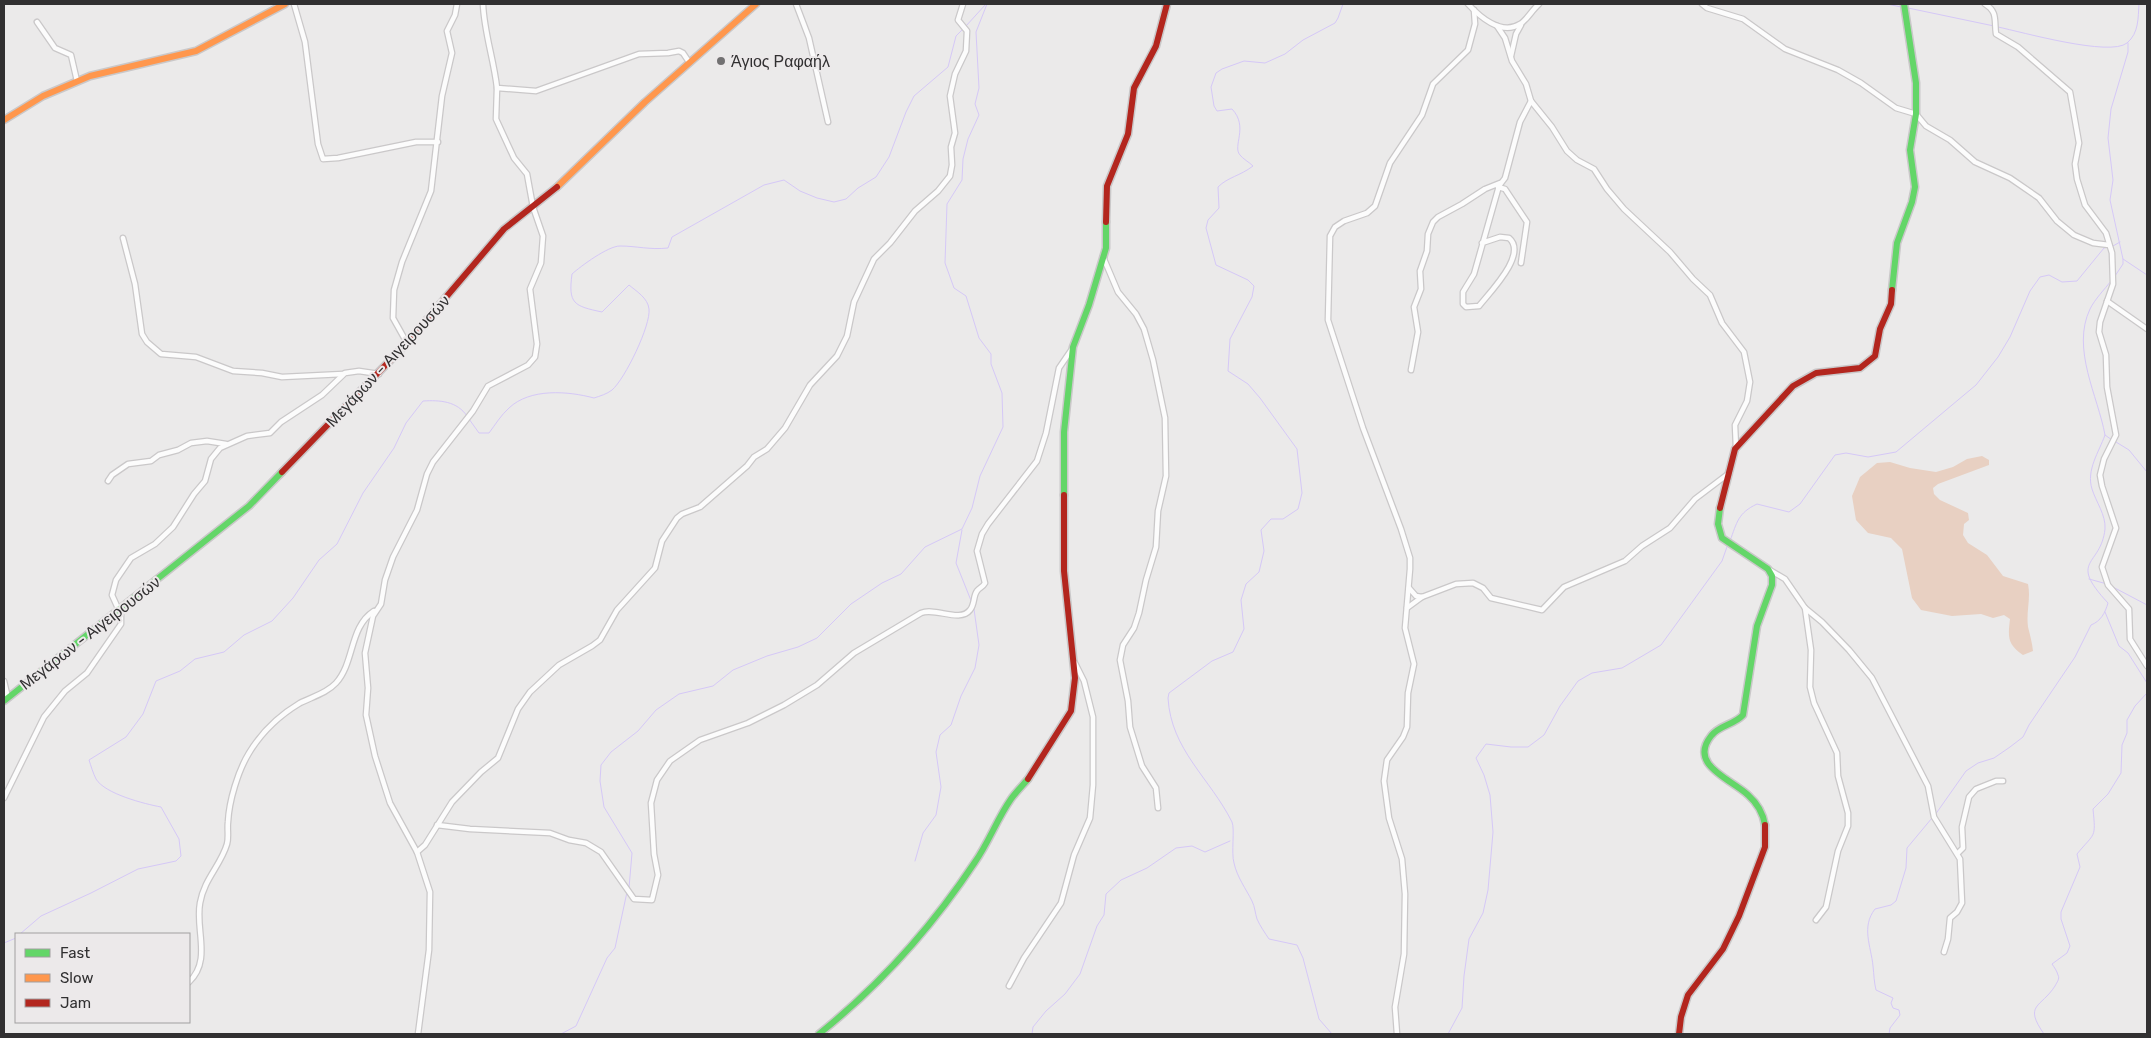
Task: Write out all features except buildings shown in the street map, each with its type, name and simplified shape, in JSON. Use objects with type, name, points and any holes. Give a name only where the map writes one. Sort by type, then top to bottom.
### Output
[{"type":"street","points":[[4,120],[43,96],[77,81],[120,67],[188,54],[285,4]]},
{"type":"street","points":[[294,4],[304,37],[318,144],[323,159],[338,158],[416,142],[438,142]]},
{"type":"street","points":[[408,343],[393,318],[394,290],[402,262],[429,199],[438,142],[442,96],[452,53],[447,31],[455,15],[457,4]]},
{"type":"street","points":[[190,981],[197,972],[201,961],[200,901],[207,881],[225,850],[228,840],[229,812],[233,793],[248,754],[275,722],[298,704],[327,690],[336,683],[344,670],[359,626],[381,604],[385,580],[393,557],[417,510],[427,474],[438,455],[473,411],[488,386],[528,365],[535,356],[538,340],[530,289],[539,270],[543,249],[543,236],[533,206],[527,174],[514,158],[496,119],[497,88],[484,21],[483,4]]},
{"type":"street","name":"Μεγάρων - Αιγειρουσών","points":[[6,700],[250,506],[408,343],[504,230],[570,176],[635,111],[756,4]]},
{"type":"street","points":[[796,4],[809,38],[828,122]]},
{"type":"street","points":[[417,852],[425,846],[461,791],[498,758],[518,709],[530,692],[560,665],[600,640],[617,610],[655,568],[662,541],[677,518],[700,507],[752,460],[767,449],[785,428],[810,385],[837,356],[846,336],[854,302],[874,259],[890,243],[915,211],[938,191],[950,176],[952,165],[951,147],[955,133],[950,96],[955,74],[967,48],[967,31],[958,20],[963,4]]},
{"type":"street","points":[[437,825],[470,829],[550,833],[569,840],[586,843],[601,852],[634,899],[640,901],[652,900],[658,875],[654,854],[650,803],[657,780],[670,761],[700,740],[748,723],[784,705],[817,684],[854,653],[921,613],[930,611],[961,615],[969,611],[975,601],[977,591],[985,583],[977,554],[982,534],[1037,461],[1046,433],[1060,368],[1073,347],[1089,305],[1103,258],[1108,232],[1107,186],[1128,134],[1134,88],[1156,46],[1167,4]]},
{"type":"street","points":[[1468,4],[1484,19],[1498,26],[1513,27],[1524,22]]},
{"type":"street","points":[[1510,57],[1516,34],[1539,4]]},
{"type":"street","points":[[1702,4],[1710,9],[1743,19],[1782,47],[1838,70],[1861,83],[1896,108],[1916,114],[1926,126],[1950,140],[1968,157],[2010,178],[2040,198],[2056,221],[2074,235],[2093,243],[2109,245]]},
{"type":"street","points":[[1904,4],[1916,83],[1916,114],[1910,150],[1915,193],[1897,242],[1891,304],[1880,329],[1875,356],[1857,370],[1817,372],[1799,381],[1758,427],[1736,448],[1731,457],[1720,506],[1720,534],[1724,541],[1785,579],[1805,608],[1822,622],[1829,632],[1849,650],[1875,683],[1892,720],[1928,786],[1932,812],[1936,822],[1958,853],[1960,859],[1962,903],[1958,912],[1950,918],[1944,952]]},
{"type":"street","points":[[1985,4],[1996,15],[1996,32],[1998,36],[2018,47],[2070,92],[2078,135],[2075,168],[2080,193],[2085,205],[2106,232],[2113,261],[2114,278],[2100,322],[2099,332],[2106,355],[2107,387],[2116,433],[2102,463],[2100,475],[2116,528],[2102,568],[2108,585],[2129,609],[2130,639],[2147,666]]},
{"type":"street","points":[[1397,1034],[1395,1007],[1404,954],[1405,894],[1400,850],[1389,818],[1384,781],[1387,760],[1404,738],[1407,727],[1408,693],[1414,664],[1406,633],[1410,569],[1404,538],[1363,428],[1328,320],[1330,236],[1334,227],[1344,221],[1367,213],[1375,206],[1388,166],[1422,115],[1433,84],[1468,50],[1475,24],[1474,10]]},
{"type":"street","points":[[37,22],[55,48],[71,55],[77,81]]},
{"type":"street","points":[[1498,26],[1505,38],[1510,57],[1526,84],[1531,102],[1546,119],[1569,154],[1594,170],[1624,209],[1670,252],[1693,279],[1713,298],[1722,323],[1744,352],[1750,372],[1749,396],[1735,425],[1736,448]]},
{"type":"street","points":[[497,88],[536,91],[643,53],[681,51],[689,62]]},
{"type":"street","points":[[1482,243],[1500,238],[1509,238],[1515,245],[1515,253],[1501,278],[1479,306],[1466,307],[1463,304],[1464,292],[1472,280],[1482,243],[1499,185],[1506,173],[1521,119],[1531,102]]},
{"type":"street","points":[[1411,370],[1418,332],[1414,307],[1421,289],[1420,271],[1427,251],[1428,234],[1433,222],[1438,217],[1485,189],[1499,185],[1505,189],[1527,222],[1521,263]]},
{"type":"street","points":[[123,238],[135,284],[142,334],[146,342],[161,354],[196,357],[233,371],[262,373],[282,377],[344,374],[359,371],[379,374]]},
{"type":"street","points":[[1103,258],[1114,285],[1142,324],[1152,355],[1165,418],[1166,476],[1158,511],[1156,547],[1139,613],[1134,628],[1123,645],[1120,660],[1128,701],[1130,727],[1142,766],[1156,788],[1158,808]]},
{"type":"street","points":[[2107,302],[2147,328]]},
{"type":"street","points":[[819,1034],[846,1012],[914,943],[976,861],[1011,799],[1024,785],[1070,715],[1074,698],[1074,662],[1064,570],[1064,432],[1073,347]]},
{"type":"street","points":[[4,798],[44,716],[65,691],[85,676],[121,624],[119,610],[112,595],[116,580],[131,558],[155,544],[174,527],[194,494],[205,481],[213,455],[226,444],[247,436],[270,433],[281,422],[322,395],[344,374]]},
{"type":"street","points":[[108,481],[128,464],[151,462],[159,455],[178,450],[191,443],[207,441],[226,444]]},
{"type":"street","points":[[1407,608],[1422,597],[1460,583],[1473,583],[1483,588],[1490,597],[1542,610],[1567,585],[1625,561],[1642,546],[1670,528],[1695,499],[1728,474]]},
{"type":"street","points":[[1679,1034],[1680,1014],[1685,999],[1723,948],[1742,910],[1750,882],[1766,845],[1765,823],[1756,802],[1745,791],[1710,767],[1704,755],[1711,734],[1738,720],[1744,713],[1755,635],[1772,585],[1772,576],[1768,569]]},
{"type":"street","points":[[1408,587],[1416,596],[1422,597]]},
{"type":"street","points":[[1805,608],[1811,650],[1810,688],[1814,703],[1837,752],[1838,776],[1848,821],[1838,851],[1826,907],[1816,920]]},
{"type":"street","points":[[376,610],[364,653],[368,688],[366,719],[377,766],[390,803],[417,852],[430,896],[430,940],[418,1034]]},
{"type":"street","points":[[1009,986],[1024,958],[1061,903],[1074,855],[1090,818],[1093,785],[1093,717],[1084,681],[1074,662]]},
{"type":"street","points":[[4,681],[6,700]]},
{"type":"street","points":[[1958,853],[1963,848],[1962,827],[1969,796],[1976,789],[2003,781]]},
{"type":"shaded area","points":[[1982,456],[1989,460],[1989,465],[1938,484],[1933,488],[1934,494],[1940,500],[1968,513],[1969,520],[1964,524],[1963,535],[1968,543],[1987,555],[2003,576],[2028,584],[2028,627],[2033,651],[2023,655],[2011,644],[2009,635],[2010,619],[2004,615],[1993,618],[1981,614],[1952,616],[1921,610],[1912,598],[1902,549],[1891,538],[1868,533],[1856,520],[1852,496],[1860,477],[1877,463],[1890,462],[1910,468],[1936,472],[1953,467],[1967,459]]},
{"type":"waterway","points":[[966,26],[986,4]]},
{"type":"waterway","points":[[629,888],[632,853],[604,807],[600,781],[601,765],[611,752],[638,731],[656,710],[679,694],[713,686],[733,670],[767,656],[798,647],[817,638],[851,604],[882,583],[901,574],[925,547],[962,529],[972,508],[980,476],[1003,427],[1002,393],[991,364],[991,354],[979,338],[966,296],[954,288],[945,263],[947,204],[962,180],[963,159],[968,139],[979,115],[975,104],[979,88],[976,32],[987,4]]},
{"type":"waterway","points":[[1332,1034],[1319,1019],[1303,958],[1297,945],[1269,939],[1258,922],[1253,903],[1235,868],[1232,822],[1193,763],[1176,733],[1168,698],[1169,693],[1212,661],[1233,652],[1244,629],[1241,600],[1246,584],[1259,572],[1264,551],[1261,530],[1271,519],[1283,519],[1298,509],[1302,493],[1297,449],[1248,384],[1228,371],[1230,339],[1252,297],[1254,286],[1248,280],[1216,265],[1206,228],[1208,220],[1219,208],[1218,187],[1253,166],[1238,151],[1240,129],[1237,116],[1232,109],[1217,111],[1214,106],[1211,87],[1216,73],[1222,69],[1244,61],[1265,63],[1285,54],[1303,40],[1335,23],[1343,4]]},
{"type":"waterway","points":[[1887,4],[1901,7]]},
{"type":"waterway","points":[[1998,27],[2065,42],[2118,47],[2127,43],[2134,35],[2139,4]]},
{"type":"waterway","points":[[1908,8],[1994,26]]},
{"type":"waterway","points":[[469,419],[479,433],[489,433],[509,408],[527,397],[538,394],[561,393],[594,398],[612,390],[624,375],[642,339],[649,317],[648,305],[641,295],[629,285],[602,312],[585,308],[572,298],[572,274],[595,257],[615,247],[668,248],[672,237],[764,185],[784,180],[800,191],[817,198],[834,202],[846,199],[858,188],[876,177],[889,157],[914,96],[948,67],[956,36],[963,29]]},
{"type":"waterway","points":[[2115,276],[2123,264],[2123,259],[2110,200],[2113,180],[2108,138],[2111,109],[2128,52],[2128,43]]},
{"type":"waterway","points":[[2113,246],[2120,242]]},
{"type":"waterway","points":[[1730,541],[1737,523],[1742,515],[1751,507],[1757,504],[1789,512],[1800,504],[1835,455],[1846,453],[1868,457],[1896,452],[1976,385],[1998,357],[2010,337],[2030,291],[2040,277],[2049,275],[2062,282],[2077,281],[2104,248],[2109,247]]},
{"type":"waterway","points":[[2123,259],[2147,275]]},
{"type":"waterway","points":[[1935,815],[1966,771],[1978,763],[1994,758],[2023,737],[2029,725],[2075,657],[2091,625],[2100,619],[2107,607],[2108,603],[2096,589],[2088,570],[2102,541],[2105,529],[2104,519],[2091,482],[2094,461],[2105,435],[2088,372],[2083,340],[2085,324],[2090,309],[2111,281]]},
{"type":"waterway","points":[[21,933],[41,916],[138,869],[176,861],[181,856],[179,839],[161,807],[126,798],[108,789],[96,779],[89,760],[126,737],[143,714],[156,681],[180,671],[195,659],[224,652],[244,635],[272,621],[293,598],[319,560],[337,544],[363,493],[394,448],[406,423],[423,401],[448,402],[458,407],[467,416]]},
{"type":"waterway","points":[[2105,435],[2112,440]]},
{"type":"waterway","points":[[2116,442],[2129,450],[2147,472]]},
{"type":"waterway","points":[[962,530],[956,563],[972,603]]},
{"type":"waterway","points":[[1448,1034],[1462,1008],[1469,939],[1483,913],[1488,890],[1493,832],[1490,795],[1476,758],[1486,744],[1528,747],[1544,735],[1560,706],[1578,681],[1592,673],[1622,668],[1661,645],[1722,561],[1728,544]]},
{"type":"waterway","points":[[2089,579],[2107,584]]},
{"type":"waterway","points":[[2113,587],[2147,605]]},
{"type":"waterway","points":[[915,861],[923,833],[936,815],[941,787],[936,752],[940,735],[951,725],[961,696],[975,668],[979,645],[974,609]]},
{"type":"waterway","points":[[2105,612],[2119,646],[2128,653],[2147,683]]},
{"type":"waterway","points":[[2044,1034],[2035,1017],[2035,1011],[2036,1007],[2050,993],[2058,981],[2058,974],[2052,964],[2067,953],[2070,946],[2061,919],[2061,912],[2080,867],[2077,854],[2093,834],[2093,809],[2108,794],[2121,773],[2122,745],[2127,733],[2127,720],[2135,706],[2147,693]]},
{"type":"waterway","points":[[1889,1034],[1890,1028],[1900,1015],[1899,1010],[1893,1008],[1891,1003],[1893,998],[1876,990],[1868,937],[1868,923],[1875,909],[1891,905],[1896,901],[1906,868],[1907,848],[1932,818]]},
{"type":"waterway","points":[[1032,1034],[1033,1027],[1046,1011],[1065,994],[1080,974],[1097,926],[1104,915],[1106,894],[1121,880],[1147,868],[1176,848],[1192,846],[1205,852],[1230,841]]},
{"type":"waterway","points":[[561,1034],[576,1026],[607,958],[615,948],[627,892]]},
{"type":"waterway","points":[[4,943],[15,938]]},
{"type":"traffic: fast","points":[[1892,290],[1897,243],[1912,202],[1915,187],[1910,150],[1916,114],[1916,83],[1904,4]]},
{"type":"traffic: fast","points":[[1064,495],[1064,432],[1073,347],[1089,305],[1106,248],[1106,222]]},
{"type":"traffic: fast","points":[[4,701],[249,506],[282,472]]},
{"type":"traffic: fast","points":[[1720,508],[1718,524],[1722,538],[1768,569],[1772,576],[1772,585],[1757,626],[1743,715],[1714,732],[1705,746],[1705,755],[1708,763],[1714,770],[1741,789],[1754,801],[1761,812],[1765,825]]},
{"type":"traffic: fast","points":[[819,1034],[863,996],[923,932],[975,862],[1013,796],[1028,779]]},
{"type":"traffic: slow","points":[[4,120],[43,96],[90,76],[196,51],[285,4]]},
{"type":"traffic: slow","points":[[557,187],[645,102],[756,4]]},
{"type":"traffic: jam","points":[[1106,222],[1107,186],[1128,134],[1134,88],[1156,46],[1167,4]]},
{"type":"traffic: jam","points":[[282,472],[407,343],[504,229],[557,187]]},
{"type":"traffic: jam","points":[[1720,508],[1735,449],[1793,386],[1816,373],[1860,368],[1875,356],[1880,329],[1891,304],[1892,290]]},
{"type":"traffic: jam","points":[[1028,779],[1071,711],[1075,678],[1064,571],[1064,495]]},
{"type":"traffic: jam","points":[[1679,1034],[1681,1017],[1688,995],[1723,949],[1739,916],[1765,847],[1765,825]]},
{"type":"place","name":"Άγιος Ραφαήλ","points":[[721,61]]}]
